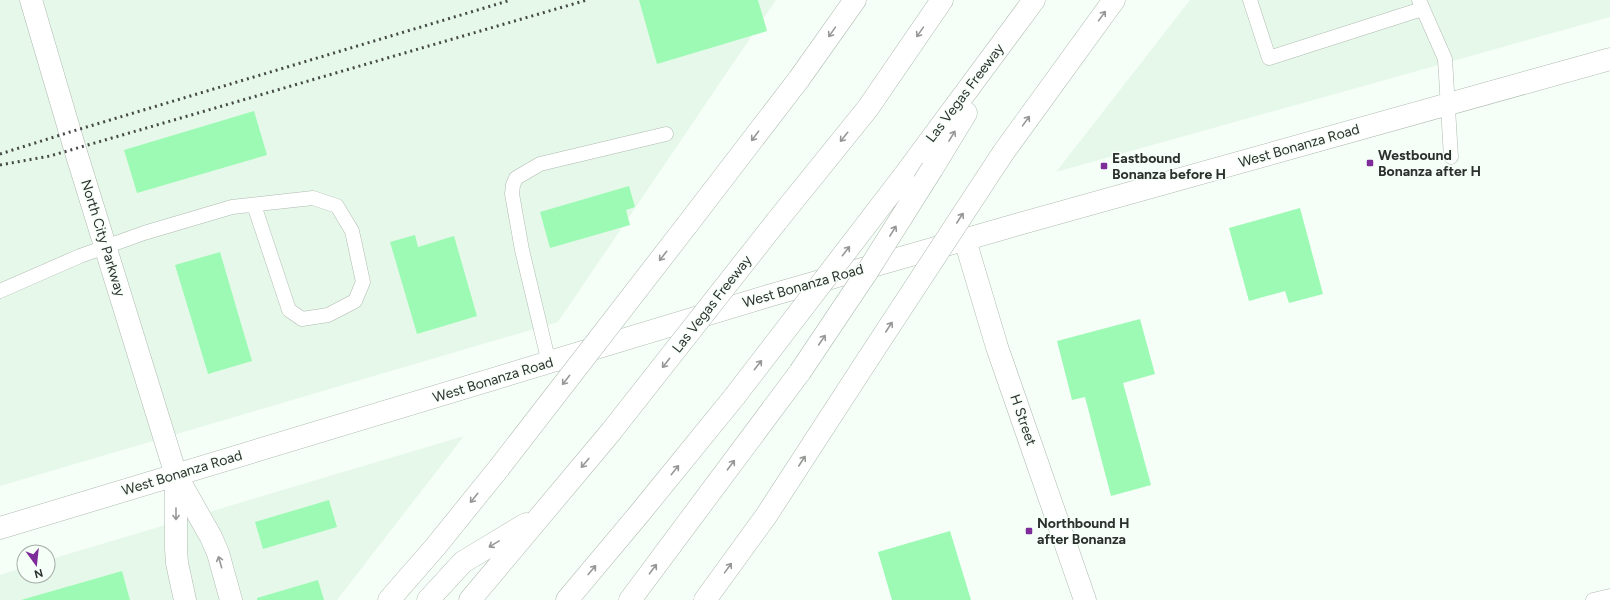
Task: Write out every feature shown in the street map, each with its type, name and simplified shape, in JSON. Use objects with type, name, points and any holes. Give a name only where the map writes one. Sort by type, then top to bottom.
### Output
[{"type":"main road","name":"North City Parkway","points":[[31,0],[176,475],[211,537],[218,553],[230,600]]},
{"type":"main road","points":[[389,600],[436,546],[499,468],[799,79],[854,0]]},
{"type":"main road","name":"Las Vegas Freeway","points":[[470,600],[610,433],[868,108],[942,0]]},
{"type":"main road","points":[[630,600],[800,372],[867,272],[932,169],[1034,0]]},
{"type":"main road","name":"Las Vegas Freeway","points":[[567,600],[735,396],[903,177],[1034,0]]},
{"type":"main road","points":[[705,600],[766,516],[1003,153],[1114,0]]},
{"type":"main road","name":"West Bonanza Road","points":[[0,528],[768,296],[1610,59]]},
{"type":"main road","name":"H Street","points":[[965,240],[997,347],[1084,600]]},
{"type":"main road","name":"North City Parkway","points":[[176,475],[177,563],[185,600]]},
{"type":"main road","points":[[428,600],[462,562],[539,517]]},
{"type":"lane","points":[[1250,0],[1269,58],[1421,4],[1445,59],[1449,104],[1451,157]]},
{"type":"lane","points":[[549,362],[522,250],[512,194],[513,185],[516,178],[540,164],[666,134]]},
{"type":"lane","points":[[0,291],[80,256],[144,233],[232,207],[254,204],[313,198],[337,206],[352,231],[363,282],[354,301],[328,315],[308,318],[302,318],[289,310],[254,204]]},
{"type":"lane","points":[[1593,600],[1610,596]]},
{"type":"shaded area","points":[[0,0],[776,0],[558,322],[0,486]]},
{"type":"shaded area","points":[[1190,0],[1610,0],[1610,17],[1056,172]]},
{"type":"shaded area","points":[[464,436],[337,600],[0,600],[0,575],[16,570],[16,584],[56,584],[56,558]]},
{"type":"building","points":[[639,0],[758,0],[767,31],[657,64]]},
{"type":"building","points":[[254,111],[267,155],[137,193],[124,150]]},
{"type":"building","points":[[629,186],[635,207],[626,210],[630,225],[550,248],[540,212]]},
{"type":"building","points":[[1300,208],[1323,294],[1289,303],[1285,291],[1249,301],[1229,228]]},
{"type":"building","points":[[415,235],[418,247],[454,236],[477,316],[417,334],[390,242]]},
{"type":"building","points":[[220,252],[252,361],[208,374],[175,265]]},
{"type":"building","points":[[1140,319],[1155,374],[1123,383],[1151,485],[1111,496],[1085,397],[1072,400],[1057,341]]},
{"type":"building","points":[[329,500],[337,527],[263,549],[255,522]]},
{"type":"building","points":[[950,531],[971,600],[892,600],[878,552]]},
{"type":"building","points":[[122,571],[130,600],[21,600]]},
{"type":"building","points":[[318,580],[324,600],[257,600],[257,598]]},
{"type":"railway","points":[[0,154],[511,0]]},
{"type":"railway","points":[[0,165],[50,156],[587,0]]},
{"type":"place","name":"Westbound Bonanza after H","points":[[1370,163]]},
{"type":"place","name":"Eastbound Bonanza before H","points":[[1104,166]]},
{"type":"place","name":"Northbound H after Bonanza","points":[[1029,531]]}]
